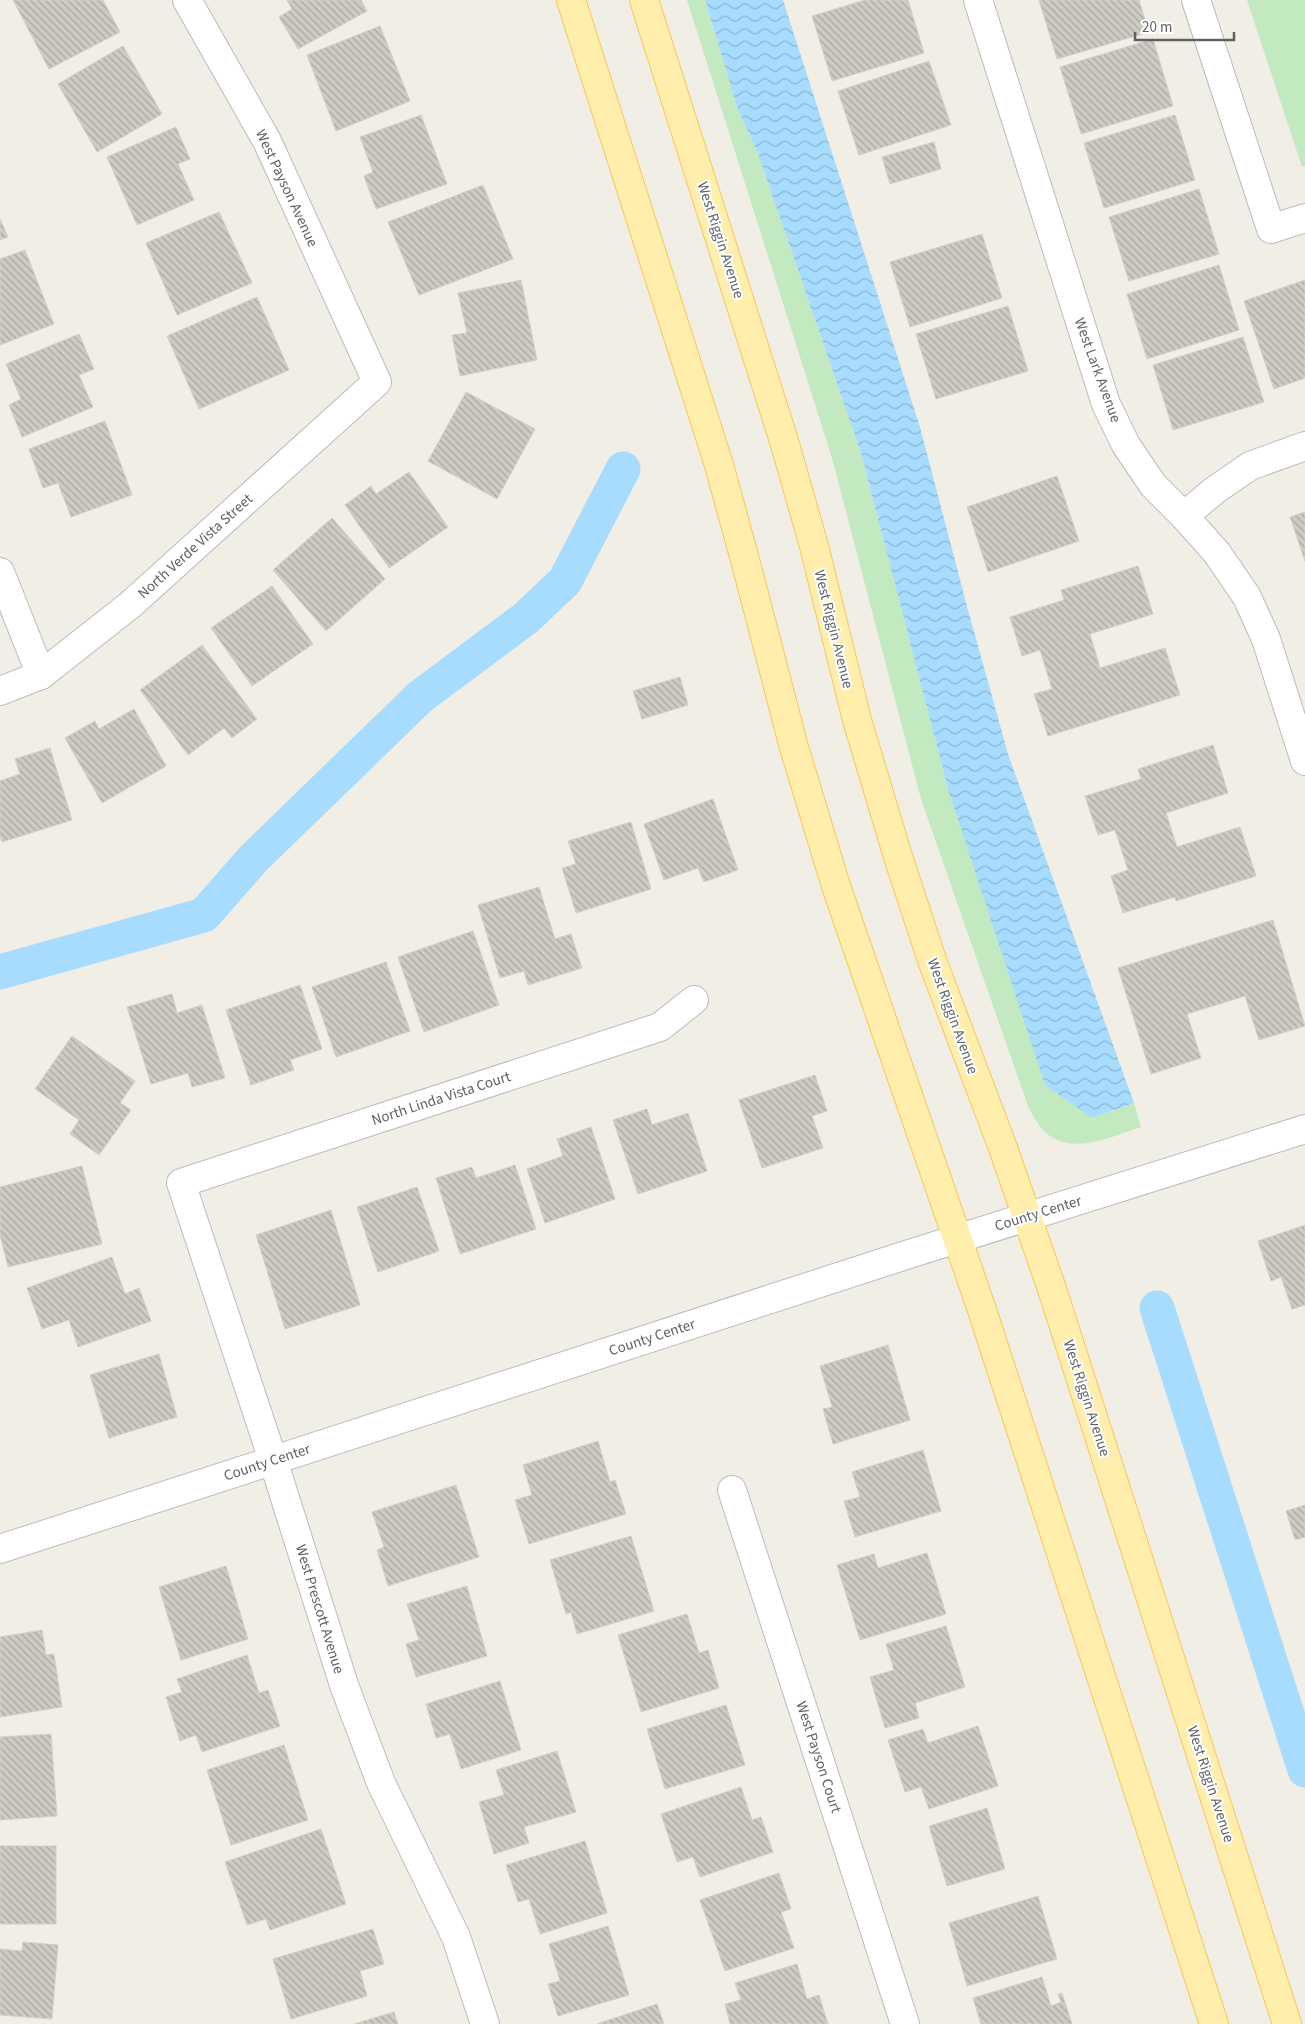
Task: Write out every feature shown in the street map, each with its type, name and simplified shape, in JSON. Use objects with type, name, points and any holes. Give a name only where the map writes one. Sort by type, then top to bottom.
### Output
[{"type":"main road","points":[[571,0],[719,466],[784,710],[836,886],[982,1310],[1214,2024]]},
{"type":"main road","name":"West Riggin Avenue","points":[[644,0],[784,442],[814,546],[857,720],[902,868],[936,972],[1058,1308],[1287,2024]]},
{"type":"street","name":"West Payson Avenue","points":[[187,0],[267,141],[377,382]]},
{"type":"street","name":"West Lark Avenue","points":[[978,0],[1106,404],[1126,445],[1153,485],[1184,516],[1216,553],[1247,597],[1266,639],[1305,761]]},
{"type":"street","points":[[1196,0],[1271,229],[1305,218]]},
{"type":"street","name":"North Verde Vista Street","points":[[0,691],[42,675],[130,605],[377,382]]},
{"type":"street","points":[[1184,516],[1214,490],[1250,466],[1305,446]]},
{"type":"street","points":[[0,572],[42,675]]},
{"type":"street","name":"North Linda Vista Court","points":[[182,1182],[660,1027],[694,1000]]},
{"type":"street","name":"County Center","points":[[0,1549],[957,1238],[1305,1129]]},
{"type":"street","name":"West Prescott Avenue","points":[[182,1182],[344,1685],[363,1738],[381,1783],[456,1937],[485,2024]]},
{"type":"street","name":"West Payson Court","points":[[732,1490],[905,2024]]},
{"type":"green space","points":[[687,0],[705,0],[737,107],[757,151],[861,453],[948,789],[1092,1118],[1134,1103],[1141,1127],[1090,1143],[1064,1142],[1053,1138],[1042,1129],[1029,1109],[921,799],[832,458]]},
{"type":"green space","points":[[1247,0],[1305,0],[1305,166],[1302,167]]},
{"type":"water","points":[[705,0],[783,0],[920,427],[1008,754],[1134,1103],[1092,1118],[1045,1085],[948,789],[861,453],[757,151],[737,107]]},
{"type":"building","points":[[13,0],[103,0],[120,32],[49,69]]},
{"type":"building","points":[[287,0],[361,0],[367,11],[298,49],[279,17],[292,9]]},
{"type":"building","points":[[865,0],[908,0],[924,53],[832,81],[812,16]]},
{"type":"building","points":[[1039,0],[1139,0],[1149,32],[1057,59]]},
{"type":"building","points":[[380,26],[410,101],[336,131],[307,55]]},
{"type":"building","points":[[1153,39],[1173,106],[1081,134],[1060,67]]},
{"type":"building","points":[[123,46],[162,114],[97,152],[58,84]]},
{"type":"building","points":[[929,61],[951,125],[859,155],[838,91]]},
{"type":"building","points":[[421,115],[447,184],[376,209],[364,176],[373,172],[360,137]]},
{"type":"building","points":[[1175,115],[1195,180],[1104,208],[1084,143]]},
{"type":"building","points":[[176,127],[190,159],[178,164],[194,200],[137,225],[107,157]]},
{"type":"building","points":[[934,142],[941,169],[890,184],[882,157]]},
{"type":"building","points":[[483,185],[513,259],[419,295],[388,222]]},
{"type":"building","points":[[1199,189],[1219,254],[1129,281],[1109,217]]},
{"type":"building","points":[[219,212],[252,283],[177,315],[146,243]]},
{"type":"building","points":[[0,219],[8,237],[0,240]]},
{"type":"building","points":[[982,234],[1002,298],[910,327],[890,262]]},
{"type":"building","points":[[25,250],[54,324],[0,345],[0,259]]},
{"type":"building","points":[[1219,265],[1239,330],[1147,359],[1127,294]]},
{"type":"building","points":[[521,280],[537,360],[460,376],[452,335],[467,333],[458,293]]},
{"type":"building","points":[[1305,280],[1305,378],[1274,389],[1244,301]]},
{"type":"building","points":[[257,297],[289,370],[199,409],[167,336]]},
{"type":"building","points":[[1008,306],[1028,371],[936,399],[916,334]]},
{"type":"building","points":[[79,334],[94,369],[79,375],[93,407],[22,437],[9,405],[21,399],[6,364]]},
{"type":"building","points":[[1243,337],[1264,402],[1173,430],[1153,365]]},
{"type":"building","points":[[466,392],[535,429],[497,499],[428,461]]},
{"type":"building","points":[[105,421],[132,495],[71,517],[58,483],[43,488],[29,449]]},
{"type":"building","points":[[409,472],[448,527],[389,568],[345,505],[371,486],[376,494]]},
{"type":"building","points":[[1057,476],[1079,541],[988,572],[967,507]]},
{"type":"building","points":[[1305,512],[1305,561],[1290,517]]},
{"type":"building","points":[[332,518],[385,579],[326,631],[273,570]]},
{"type":"building","points":[[1138,566],[1153,614],[1090,634],[1100,668],[1165,648],[1180,695],[1048,736],[1034,694],[1052,689],[1040,650],[1022,656],[1010,617],[1064,600],[1061,590]]},
{"type":"building","points":[[272,586],[313,644],[252,686],[211,628]]},
{"type":"building","points":[[202,645],[257,719],[232,738],[224,728],[188,755],[140,690]]},
{"type":"building","points":[[680,677],[688,705],[642,719],[633,691]]},
{"type":"building","points":[[134,709],[166,766],[102,803],[65,738],[95,721],[99,729]]},
{"type":"building","points":[[1213,745],[1228,793],[1166,813],[1177,847],[1240,827],[1256,876],[1176,901],[1175,897],[1123,913],[1111,876],[1128,870],[1115,830],[1098,835],[1085,796],[1141,779],[1138,769]]},
{"type":"building","points":[[50,748],[72,820],[2,842],[0,836],[0,781],[20,774],[15,759]]},
{"type":"building","points":[[713,799],[738,870],[704,882],[698,868],[664,880],[644,824]]},
{"type":"building","points":[[631,822],[651,889],[576,913],[562,868],[576,864],[568,841]]},
{"type":"building","points":[[539,887],[555,939],[571,934],[582,968],[528,985],[524,971],[500,978],[478,905]]},
{"type":"building","points":[[1273,920],[1305,1026],[1259,1040],[1245,996],[1187,1014],[1201,1058],[1151,1074],[1118,968]]},
{"type":"building","points":[[473,931],[499,1005],[424,1032],[398,957]]},
{"type":"building","points":[[386,962],[410,1031],[336,1057],[312,987]]},
{"type":"building","points":[[300,985],[322,1049],[290,1060],[294,1070],[251,1085],[226,1010]]},
{"type":"building","points":[[172,994],[177,1013],[202,1005],[225,1078],[192,1087],[188,1073],[151,1084],[127,1007]]},
{"type":"building","points":[[72,1036],[135,1081],[120,1103],[131,1110],[99,1155],[70,1134],[79,1120],[35,1089]]},
{"type":"building","points":[[815,1075],[827,1111],[812,1116],[823,1148],[762,1168],[739,1100]]},
{"type":"building","points":[[647,1109],[652,1125],[688,1113],[707,1171],[638,1194],[613,1120]]},
{"type":"building","points":[[591,1127],[615,1199],[545,1223],[527,1169],[563,1156],[557,1139]]},
{"type":"building","points":[[515,1165],[536,1229],[460,1254],[436,1178],[472,1167],[476,1178]]},
{"type":"building","points":[[82,1166],[102,1244],[8,1267],[0,1235],[0,1187]]},
{"type":"building","points":[[417,1187],[439,1251],[378,1272],[357,1207]]},
{"type":"building","points":[[331,1210],[360,1305],[285,1329],[256,1235]]},
{"type":"building","points":[[1305,1225],[1305,1305],[1292,1309],[1281,1277],[1271,1281],[1258,1241]]},
{"type":"building","points":[[112,1257],[125,1294],[139,1288],[151,1321],[78,1347],[69,1320],[42,1329],[27,1288]]},
{"type":"building","points":[[888,1345],[910,1420],[833,1444],[823,1409],[832,1407],[820,1366]]},
{"type":"building","points":[[159,1354],[177,1417],[109,1438],[90,1375]]},
{"type":"building","points":[[598,1441],[610,1482],[615,1480],[626,1514],[529,1544],[515,1500],[532,1495],[523,1465]]},
{"type":"building","points":[[923,1450],[941,1511],[855,1537],[844,1501],[860,1497],[852,1472]]},
{"type":"building","points":[[456,1485],[479,1557],[388,1586],[377,1550],[384,1547],[372,1512]]},
{"type":"building","points":[[1305,1505],[1305,1537],[1295,1540],[1286,1511]]},
{"type":"building","points":[[631,1536],[654,1611],[577,1634],[571,1612],[566,1614],[550,1560]]},
{"type":"building","points":[[927,1553],[946,1614],[860,1640],[837,1565],[874,1554],[878,1568]]},
{"type":"building","points":[[226,1566],[248,1639],[181,1660],[159,1587]]},
{"type":"building","points":[[467,1586],[487,1656],[416,1677],[406,1644],[419,1640],[407,1604]]},
{"type":"building","points":[[687,1614],[699,1653],[708,1650],[719,1688],[641,1712],[618,1635]]},
{"type":"building","points":[[946,1626],[965,1687],[915,1703],[919,1718],[885,1728],[870,1677],[894,1670],[886,1644]]},
{"type":"building","points":[[42,1630],[46,1655],[54,1654],[62,1707],[0,1717],[0,1637]]},
{"type":"building","points":[[247,1655],[259,1693],[268,1690],[280,1726],[202,1752],[196,1735],[180,1741],[166,1697],[182,1692],[177,1679]]},
{"type":"building","points":[[500,1681],[521,1750],[461,1769],[450,1734],[436,1738],[426,1704]]},
{"type":"building","points":[[726,1705],[745,1765],[665,1789],[647,1729]]},
{"type":"building","points":[[978,1726],[998,1786],[929,1809],[921,1787],[905,1792],[888,1740],[923,1729],[928,1743]]},
{"type":"building","points":[[51,1734],[57,1816],[0,1820],[0,1737]]},
{"type":"building","points":[[284,1745],[308,1820],[231,1845],[207,1770]]},
{"type":"building","points":[[557,1751],[576,1812],[524,1827],[529,1843],[494,1854],[479,1802],[504,1795],[496,1770]]},
{"type":"building","points":[[741,1787],[752,1820],[761,1817],[773,1852],[700,1877],[693,1857],[677,1862],[661,1814]]},
{"type":"building","points":[[987,1808],[1005,1869],[947,1886],[929,1826]]},
{"type":"building","points":[[321,1829],[346,1904],[270,1930],[266,1919],[247,1925],[225,1862]]},
{"type":"building","points":[[585,1841],[607,1913],[540,1934],[529,1899],[518,1902],[506,1865]]},
{"type":"building","points":[[0,1846],[56,1846],[56,1924],[0,1924]]},
{"type":"building","points":[[779,1873],[791,1909],[781,1912],[794,1948],[725,1971],[700,1900]]},
{"type":"building","points":[[1038,1896],[1057,1959],[967,1986],[949,1923]]},
{"type":"building","points":[[608,1926],[629,1995],[558,2016],[548,1984],[560,1981],[549,1944]]},
{"type":"building","points":[[373,1929],[384,1964],[360,1971],[367,1996],[291,2019],[273,1959]]},
{"type":"building","points":[[23,1942],[58,1945],[52,2019],[0,2015],[0,1949],[22,1951]]},
{"type":"building","points":[[797,1964],[807,1999],[819,1995],[828,2024],[730,2024],[725,2004],[741,2000],[735,1983]]},
{"type":"building","points":[[1042,1977],[1051,2006],[1061,2002],[1058,1994],[1062,1993],[1072,2024],[981,2024],[973,1998]]},
{"type":"building","points":[[657,2004],[664,2024],[597,2024]]},
{"type":"building","points":[[394,2012],[398,2024],[354,2024]]},
{"type":"waterway","points":[[0,972],[204,915],[253,859],[420,697],[526,618],[565,581],[623,469]]},
{"type":"waterway","points":[[1157,1308],[1305,1770]]}]
